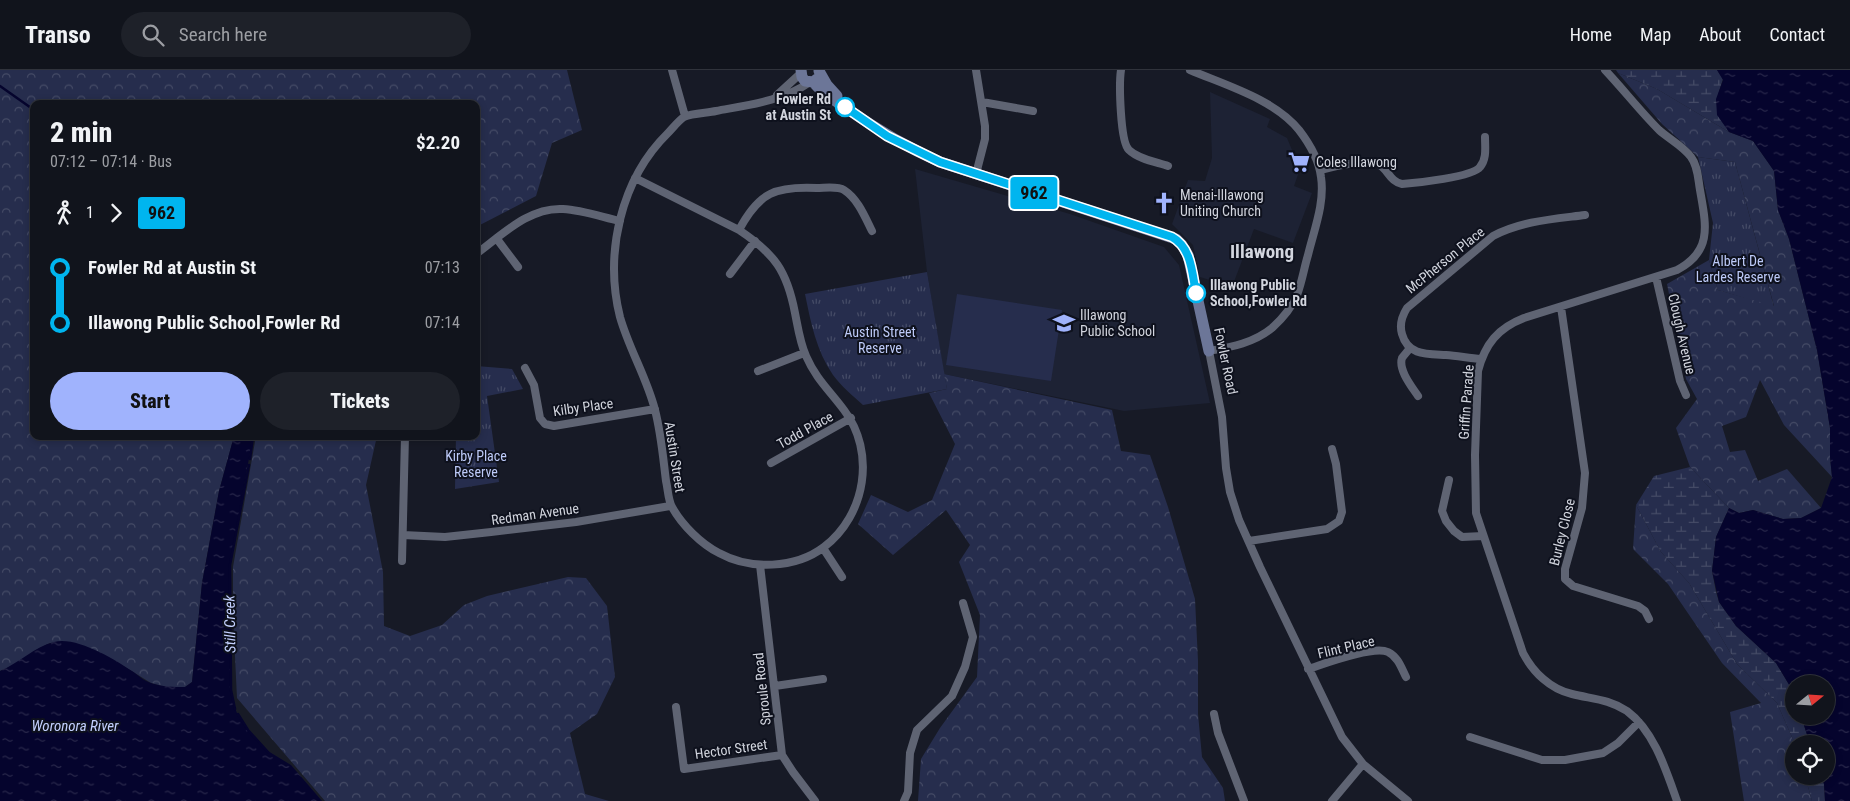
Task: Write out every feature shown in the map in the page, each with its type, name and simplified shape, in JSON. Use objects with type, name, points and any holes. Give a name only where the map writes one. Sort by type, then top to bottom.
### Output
[{"type":"street","points":[[672,70],[685,116],[760,103],[793,92],[818,79],[819,71]]},
{"type":"street","points":[[976,70],[982,102],[985,139],[976,174]]},
{"type":"street","points":[[1121,70],[1120,94],[1125,146],[1135,154],[1168,166]]},
{"type":"street","points":[[1190,70],[1262,101],[1285,116],[1298,128],[1308,143],[1320,170],[1322,184],[1321,203],[1298,292],[1289,308],[1277,323],[1258,337],[1239,345],[1209,351]]},
{"type":"street","name":"Griffin Parade","points":[[1604,70],[1658,128],[1692,158],[1697,172],[1705,219],[1703,243],[1698,254],[1677,270],[1524,318],[1506,326],[1492,338],[1481,359],[1477,382],[1475,504],[1523,653],[1532,668],[1542,678],[1559,689],[1571,694],[1609,701],[1628,712],[1652,741],[1677,801]]},
{"type":"street","points":[[774,98],[801,71]]},
{"type":"street","name":"Fowler Road","points":[[801,71],[804,80],[812,82],[835,102],[877,130],[911,149],[940,162],[1168,235],[1179,241],[1189,258],[1221,410],[1230,492],[1239,520],[1308,669],[1342,737],[1363,764],[1408,801]]},
{"type":"street","name":"Fowler Road","points":[[819,71],[844,107]]},
{"type":"street","points":[[982,102],[1033,111]]},
{"type":"street","name":"Austin Street","points":[[635,178],[739,230],[755,240],[770,253],[786,279],[804,354],[824,388],[851,418],[860,439],[864,463],[859,498],[843,526],[823,548],[794,561],[760,565],[737,561],[719,553],[693,533],[670,506],[655,409],[620,317],[615,285],[614,256],[620,221],[635,178],[642,164],[656,144],[685,116]]},
{"type":"street","points":[[1320,170],[1372,162],[1381,166],[1393,181],[1402,184],[1461,176],[1472,173],[1480,168],[1485,155],[1485,137]]},
{"type":"street","points":[[739,230],[749,210],[767,195],[793,187],[842,188],[853,197],[872,231]]},
{"type":"street","points":[[480,251],[522,220],[546,210],[564,209],[620,221]]},
{"type":"street","name":"McPherson Place","points":[[1410,348],[1403,338],[1400,326],[1407,308],[1493,236],[1514,226],[1585,214]]},
{"type":"street","points":[[497,239],[518,267]]},
{"type":"street","points":[[730,274],[755,240]]},
{"type":"street","name":"Clough Avenue","points":[[1656,277],[1680,380],[1686,395]]},
{"type":"street","name":"Burley Close","points":[[1561,307],[1586,479],[1584,502],[1565,569],[1565,579],[1573,586],[1638,606],[1644,611],[1649,620]]},
{"type":"street","points":[[1418,396],[1404,371],[1402,363],[1402,358],[1410,348],[1430,355],[1481,359]]},
{"type":"street","points":[[758,371],[804,354]]},
{"type":"street","name":"Kilby Place","points":[[525,368],[534,385],[540,418],[545,424],[554,426],[655,409]]},
{"type":"street","name":"Todd Place","points":[[771,463],[851,418]]},
{"type":"street","points":[[402,560],[406,440]]},
{"type":"street","points":[[1249,541],[1327,529],[1339,521],[1342,512],[1336,464],[1332,449]]},
{"type":"street","points":[[1449,480],[1442,511],[1446,521],[1462,537],[1484,536]]},
{"type":"street","name":"Redman Avenue","points":[[403,536],[445,537],[491,532],[576,522],[670,506]]},
{"type":"street","points":[[823,548],[842,577]]},
{"type":"street","name":"Sproule Road","points":[[760,565],[782,755],[815,801]]},
{"type":"street","points":[[904,801],[908,792],[910,753],[916,730],[952,696],[965,667],[973,637],[963,603]]},
{"type":"street","name":"Flint Place","points":[[1308,669],[1349,656],[1384,651],[1397,660],[1406,677]]},
{"type":"street","points":[[775,686],[823,679]]},
{"type":"street","name":"Hector Street","points":[[676,707],[684,769],[782,755]]},
{"type":"street","points":[[1214,714],[1218,732],[1244,801]]},
{"type":"street","points":[[1470,737],[1542,760],[1565,760],[1603,753],[1618,743],[1638,722]]},
{"type":"street","points":[[1332,801],[1363,764]]},
{"type":"shaded area","points":[[1210,92],[1270,119],[1267,127],[1287,138],[1300,169],[1294,186],[1312,193],[1293,243],[1254,229],[1232,287],[1200,277],[1193,245],[1172,224],[1188,180],[1205,181],[1212,158]]},
{"type":"shaded area","name":"Illawong Public School","points":[[915,169],[1070,214],[1164,247],[1179,265],[1210,403],[1124,411],[944,374],[927,272]]},
{"type":"green space","points":[[0,70],[567,70],[582,130],[552,143],[536,196],[480,225],[480,100],[30,100],[30,440],[233,440],[219,491],[202,583],[192,682],[185,687],[165,687],[151,683],[93,650],[69,642],[50,643],[18,663],[0,671]]},
{"type":"green space","points":[[1616,70],[1717,70],[1723,79],[1718,95],[1717,107],[1720,118],[1729,132],[1657,89],[1618,73]]},
{"type":"green space","points":[[1618,73],[1657,89],[1729,132],[1753,141],[1774,171],[1778,210],[1789,239],[1817,350],[1830,428],[1832,477],[1784,425],[1760,380],[1746,417],[1722,426],[1730,452],[1745,450],[1758,481],[1787,469],[1821,508],[1801,518],[1783,519],[1753,510],[1739,513],[1729,508],[1690,467],[1676,428],[1697,399],[1686,379],[1667,284],[1709,260],[1718,290],[1774,306],[1735,162],[1698,157],[1662,124]]},
{"type":"green space","name":"Albert De Lardes Reserve","points":[[1698,157],[1735,162],[1774,307],[1718,290],[1709,260],[1713,223]]},
{"type":"green space","name":"Austin Street Reserve","points":[[927,272],[947,389],[863,405],[847,391],[827,366],[815,336],[805,294]]},
{"type":"green space","points":[[957,294],[1062,310],[1051,381],[946,365]]},
{"type":"green space","name":"Kirby Place Reserve","points":[[480,366],[512,369],[523,389],[487,396],[499,482],[455,489],[456,440],[480,440]]},
{"type":"green space","points":[[944,374],[1112,410],[1121,451],[1150,455],[1168,507],[1195,599],[1198,714],[1202,757],[1223,788],[1225,801],[918,801],[921,759],[940,728],[977,677],[980,615],[959,562],[970,545],[946,510],[893,555],[858,524],[871,495],[908,512],[932,500],[955,444],[929,393],[947,389]]},
{"type":"green space","points":[[255,440],[376,440],[366,485],[383,572],[384,626],[410,636],[442,625],[464,605],[487,596],[568,577],[586,578],[607,606],[615,677],[597,714],[570,733],[585,794],[609,801],[325,801],[237,698],[233,567]]},
{"type":"green space","points":[[1690,467],[1729,508],[1716,537],[1712,571],[1716,592],[1719,602],[1736,626],[1776,663],[1785,678],[1785,721],[1777,703],[1737,664],[1689,583],[1661,552],[1636,505],[1654,476]]},
{"type":"green space","points":[[1636,505],[1661,552],[1689,583],[1737,664],[1777,703],[1785,725],[1791,735],[1785,735],[1785,785],[1808,785],[1812,801],[1744,801],[1730,712],[1761,703],[1722,663],[1668,584],[1633,549]]},
{"type":"green space","points":[[1787,725],[1804,725],[1807,735],[1791,735]]},
{"type":"green space","points":[[1808,785],[1824,785],[1825,801],[1812,801]]},
{"type":"water","points":[[1717,70],[1850,70],[1850,801],[1825,801],[1824,785],[1835,785],[1835,735],[1807,735],[1804,725],[1835,725],[1835,675],[1785,675],[1785,678],[1776,663],[1736,626],[1719,602],[1712,571],[1716,537],[1729,508],[1739,513],[1753,510],[1783,519],[1801,518],[1821,508],[1832,477],[1830,428],[1817,350],[1789,239],[1778,210],[1774,171],[1753,141],[1729,132],[1717,115],[1716,99],[1723,80]]},
{"type":"water","name":"Woronora River","points":[[233,440],[252,440],[230,565],[232,699],[238,716],[255,739],[268,751],[291,765],[322,801],[0,801],[0,671],[47,644],[63,641],[84,645],[151,683],[185,687],[192,682],[202,583],[219,491]]},
{"type":"waterway","name":"Still Creek","points":[[0,86],[30,107]]},
{"type":"waterway","name":"Still Creek","points":[[250,459],[252,440]]},
{"type":"waterway","name":"Still Creek","points":[[235,709],[231,690],[230,565],[249,465]]},
{"type":"waterway","name":"Still Creek","points":[[238,714],[248,730],[268,752]]},
{"type":"bus line","name":"962","points":[[845,107],[887,136],[940,162],[1172,237],[1179,241],[1188,255],[1196,293]]},
{"type":"place","name":"Fowler Rd at Austin St","points":[[845,107]]},
{"type":"place","name":"Coles Illawong","points":[[1299,162]]},
{"type":"place","name":"Menai-Illawong Uniting Church","points":[[1164,203]]},
{"type":"place","name":"Illawong Public School,Fowler Rd","points":[[1196,293]]},
{"type":"place","name":"Illawong Public School","points":[[1064,323]]},
{"type":"district","name":"Illawong","points":[[1262,251]]}]
